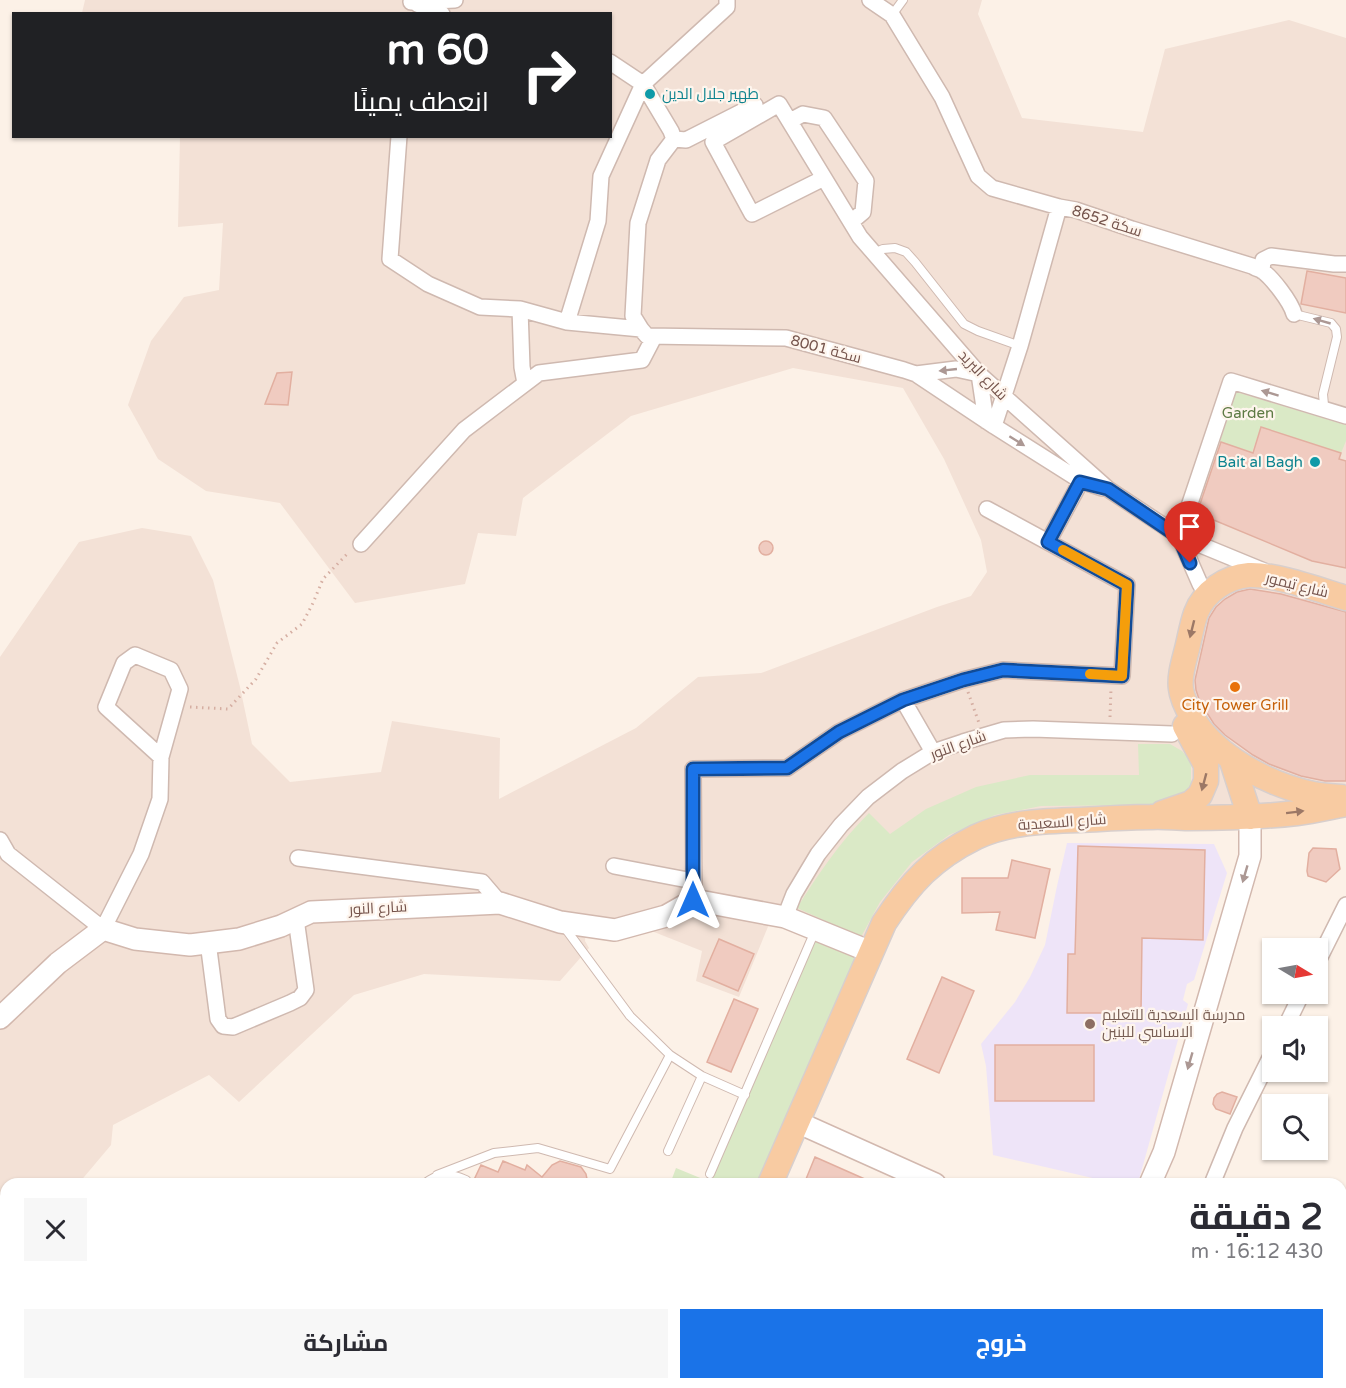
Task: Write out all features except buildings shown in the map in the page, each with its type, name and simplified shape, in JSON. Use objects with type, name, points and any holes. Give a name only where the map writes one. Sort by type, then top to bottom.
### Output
[{"type":"main road","name":"شارع تيمور","points":[[1207,595],[1222,583],[1247,575],[1290,582],[1346,598]]},
{"type":"main road","points":[[1153,817],[1191,803],[1200,795],[1206,781],[1206,765],[1181,718],[1179,702],[1183,666],[1196,612],[1207,595]]},
{"type":"main road","points":[[1181,689],[1186,706],[1200,729],[1231,758],[1268,780],[1289,788],[1316,795],[1346,797]]},
{"type":"main road","points":[[1231,758],[1250,816]]},
{"type":"main road","name":"شارع السعيدية","points":[[773,1178],[884,922],[917,878],[936,861],[978,836],[1026,823],[1153,817],[1250,816],[1298,813],[1346,804]]},
{"type":"street","points":[[410,5],[455,0]]},
{"type":"street","points":[[567,322],[598,221],[601,176],[643,84],[727,7],[727,0]]},
{"type":"street","name":"سكة 8652","points":[[870,0],[892,15],[942,97],[978,176],[992,188],[1076,210],[1262,271]]},
{"type":"street","points":[[410,5],[435,12]]},
{"type":"street","points":[[612,63],[643,84],[671,130],[674,139]]},
{"type":"street","name":"شارع البريد","points":[[824,178],[753,214],[713,142],[779,104],[860,237],[979,374],[1108,489],[1179,537],[1290,582]]},
{"type":"street","points":[[674,139],[686,140],[755,105]]},
{"type":"street","points":[[790,121],[803,114],[824,118],[866,181],[863,212],[851,222]]},
{"type":"street","name":"سكة 8001","points":[[399,138],[390,260],[428,284],[480,307],[520,309],[567,322],[647,333],[786,338],[916,374],[1080,482],[1108,489]]},
{"type":"street","points":[[361,544],[464,430],[539,373],[642,360],[647,333],[633,316],[638,223],[658,160],[674,139]]},
{"type":"street","points":[[990,424],[1004,397],[1059,207]]},
{"type":"street","points":[[1294,314],[1291,305],[1262,271],[1263,260],[1270,256],[1346,264]]},
{"type":"street","points":[[520,309],[522,367],[525,383]]},
{"type":"street","points":[[916,374],[956,369],[979,374],[990,424]]},
{"type":"street","points":[[1207,595],[1179,537],[1231,381],[1346,416]]},
{"type":"street","points":[[1048,542],[1080,482]]},
{"type":"street","points":[[693,891],[693,769],[787,768],[839,732],[903,700],[963,680],[1003,670],[1122,676],[1127,585],[987,509]]},
{"type":"street","points":[[0,1018],[58,963],[103,929],[141,854],[160,799],[161,757],[180,689],[171,670],[135,655],[124,663],[106,707],[161,757]]},
{"type":"street","points":[[903,700],[933,752]]},
{"type":"street","name":"شارع النور","points":[[785,917],[794,894],[818,854],[841,825],[868,797],[902,771],[933,752],[1004,730],[1172,734]]},
{"type":"street","points":[[1153,1178],[1164,1152],[1250,856],[1250,816]]},
{"type":"street","points":[[0,840],[8,854],[103,929]]},
{"type":"street","points":[[298,858],[482,882],[500,903]]},
{"type":"street","points":[[614,866],[785,917],[871,952]]},
{"type":"street","name":"شارع النور","points":[[103,929],[135,939],[190,945],[239,939],[281,926],[311,912],[500,903],[560,922],[615,930],[666,916],[693,891]]},
{"type":"street","points":[[1328,941],[1346,905]]},
{"type":"street","points":[[208,942],[218,1019],[223,1026],[233,1027],[295,1001],[306,990],[296,919]]},
{"type":"street","points":[[1214,1178],[1235,1128],[1262,1074]]},
{"type":"street","points":[[797,1122],[922,1178]]},
{"type":"lane","points":[[892,15],[903,0]]},
{"type":"lane","points":[[874,253],[895,248],[906,252],[964,324],[1020,346]]},
{"type":"lane","points":[[1294,314],[1331,322],[1336,329],[1337,337],[1323,394],[1326,410]]},
{"type":"lane","points":[[560,922],[630,1016],[670,1055],[702,1076],[744,1095]]},
{"type":"lane","points":[[710,1174],[816,930]]},
{"type":"lane","points":[[433,1178],[494,1153],[538,1148],[610,1169],[670,1055]]},
{"type":"lane","points":[[668,1151],[702,1076]]},
{"type":"lane","points":[[437,1175],[453,1175],[461,1178]]},
{"type":"path","points":[[174,710],[190,706],[228,709],[256,679],[277,644],[302,624],[323,579],[351,549],[361,544]]},
{"type":"path","points":[[1109,731],[1111,675]]},
{"type":"path","points":[[963,680],[983,736]]},
{"type":"shaded area","points":[[85,0],[982,0],[978,14],[1022,118],[1143,132],[1165,49],[1289,20],[1346,38],[1346,801],[1049,819],[924,870],[864,958],[772,917],[739,997],[696,981],[702,951],[649,930],[586,931],[585,941],[589,948],[560,981],[424,974],[354,995],[239,1102],[209,1075],[113,1125],[111,1145],[83,1178],[0,1178],[0,657],[79,542],[142,528],[191,536],[213,580],[252,744],[290,782],[381,772],[392,721],[500,738],[499,799],[636,728],[698,677],[761,673],[971,596],[987,572],[981,540],[944,459],[903,388],[793,368],[631,416],[523,498],[516,536],[478,533],[465,584],[355,603],[280,503],[206,491],[158,459],[128,405],[151,341],[184,297],[219,290],[223,223],[178,227],[180,138],[612,138],[612,12],[82,12]]},
{"type":"shaded area","name":"مدرسة السعدية للتعليم الاساسي للبنين","points":[[1067,843],[1214,844],[1227,873],[1194,980],[1187,984],[1183,1000],[1188,1004],[1139,1178],[1092,1178],[993,1155],[986,1066],[981,1044],[1015,1002],[1030,977],[1045,945]]},
{"type":"green space","name":"Garden","points":[[1236,392],[1346,425],[1346,441],[1341,453],[1261,427],[1252,452],[1220,442]]},
{"type":"green space","points":[[1138,744],[1170,744],[1182,751],[1191,761],[1191,787],[1182,798],[1154,805],[1041,806],[995,815],[949,835],[912,862],[880,902],[861,937],[797,908],[830,859],[869,813],[890,834],[926,809],[976,787],[1030,775],[1139,775]]},
{"type":"green space","points":[[814,940],[856,958],[761,1178],[712,1178]]},
{"type":"green space","points":[[676,1168],[700,1178],[672,1178]]},
{"type":"slow traffic","points":[[1063,550],[1127,585],[1122,676],[1090,674]]},
{"type":"place","name":"طهير جلال الدين","points":[[650,94]]},
{"type":"place","name":"Bait al Bagh","points":[[1315,462]]},
{"type":"place","name":"City Tower Grill","points":[[1235,687]]},
{"type":"place","name":"مدرسة السعدية للتعليم الاساسي للبنين","points":[[1090,1024]]},
{"type":"route","points":[[693,900],[693,769],[787,768],[839,732],[903,700],[963,680],[1003,670],[1122,676],[1127,585],[1048,542],[1080,482],[1108,489],[1179,537],[1190,563]]}]
